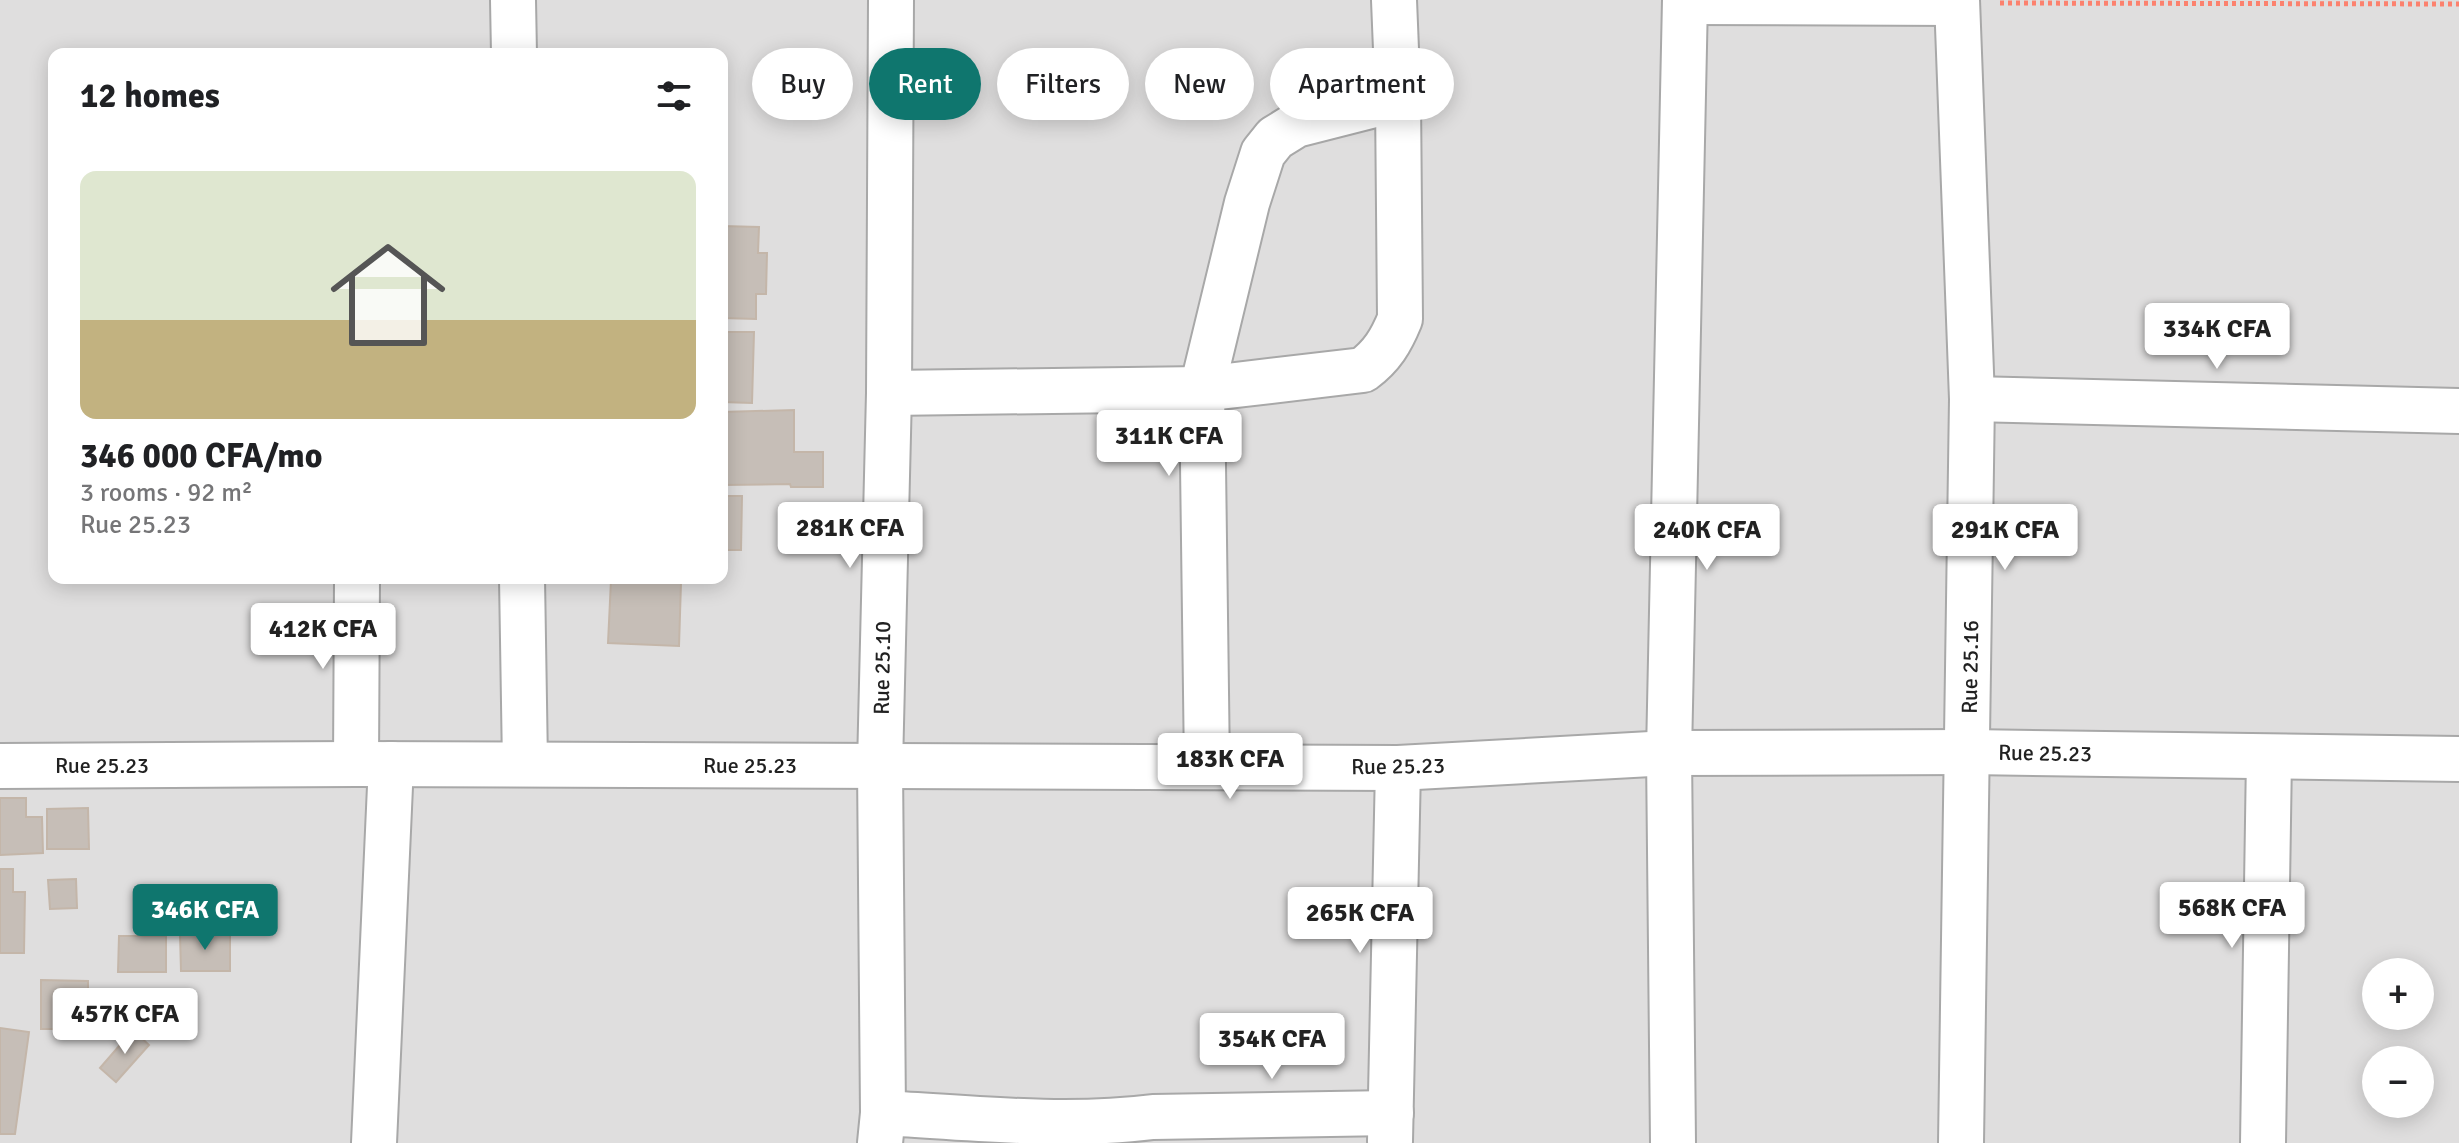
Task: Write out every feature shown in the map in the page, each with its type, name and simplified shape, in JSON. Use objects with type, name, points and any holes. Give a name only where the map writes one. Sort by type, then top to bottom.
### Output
[{"type":"street","points":[[513,0],[514,48]]},
{"type":"street","name":"Rue 25.10","points":[[882,1128],[880,766],[889,393],[891,0]]},
{"type":"street","points":[[1394,0],[1396,48]]},
{"type":"street","points":[[1673,1143],[1669,753],[1685,1],[1957,2]]},
{"type":"street","name":"Rue 25.16","points":[[1957,2],[1972,399],[1961,1143]]},
{"type":"street","points":[[1207,767],[1202,389],[1247,203],[1263,153],[1275,138],[1296,125],[1316,120]]},
{"type":"street","points":[[889,393],[1202,389],[1363,370],[1379,358],[1390,343],[1400,319],[1398,120]]},
{"type":"street","points":[[1972,399],[2459,411]]},
{"type":"street","points":[[358,584],[374,764],[374,1143]]},
{"type":"street","points":[[522,584],[525,764]]},
{"type":"street","name":"Rue 25.23","points":[[0,766],[525,764],[1398,768],[1669,753],[1969,752],[2459,759]]},
{"type":"street","points":[[2263,1143],[2269,757]]},
{"type":"street","points":[[882,1128],[1006,1120],[1123,1121],[1157,1130],[1390,1128],[1398,768]]},
{"type":"path","points":[[1957,2],[2459,4]]},
{"type":"shaded area","points":[[0,0],[2459,0],[2459,1143],[0,1143]]},
{"type":"building","points":[[728,226],[759,227],[758,253],[767,253],[766,294],[756,294],[756,319],[728,318]]},
{"type":"building","points":[[728,332],[754,332],[752,403],[728,402]]},
{"type":"building","points":[[794,410],[794,452],[823,452],[823,487],[728,485],[728,412]]},
{"type":"building","points":[[728,496],[742,496],[741,550],[728,550]]},
{"type":"building","points":[[611,584],[681,584],[679,646],[608,643]]},
{"type":"building","points":[[0,798],[26,798],[26,817],[42,817],[43,853],[0,855]]},
{"type":"building","points":[[88,808],[89,849],[47,849],[47,809]]},
{"type":"building","points":[[0,869],[13,869],[13,892],[25,892],[24,953],[0,953]]},
{"type":"building","points":[[76,879],[77,908],[50,909],[48,880]]},
{"type":"building","points":[[180,934],[230,934],[230,971],[181,971]]},
{"type":"building","points":[[119,936],[166,936],[166,972],[118,972]]},
{"type":"building","points":[[41,980],[88,981],[88,1004],[68,1003],[67,1029],[41,1029]]},
{"type":"building","points":[[0,1028],[29,1032],[15,1134],[0,1134]]},
{"type":"building","points":[[133,1030],[149,1045],[116,1082],[100,1068]]}]
